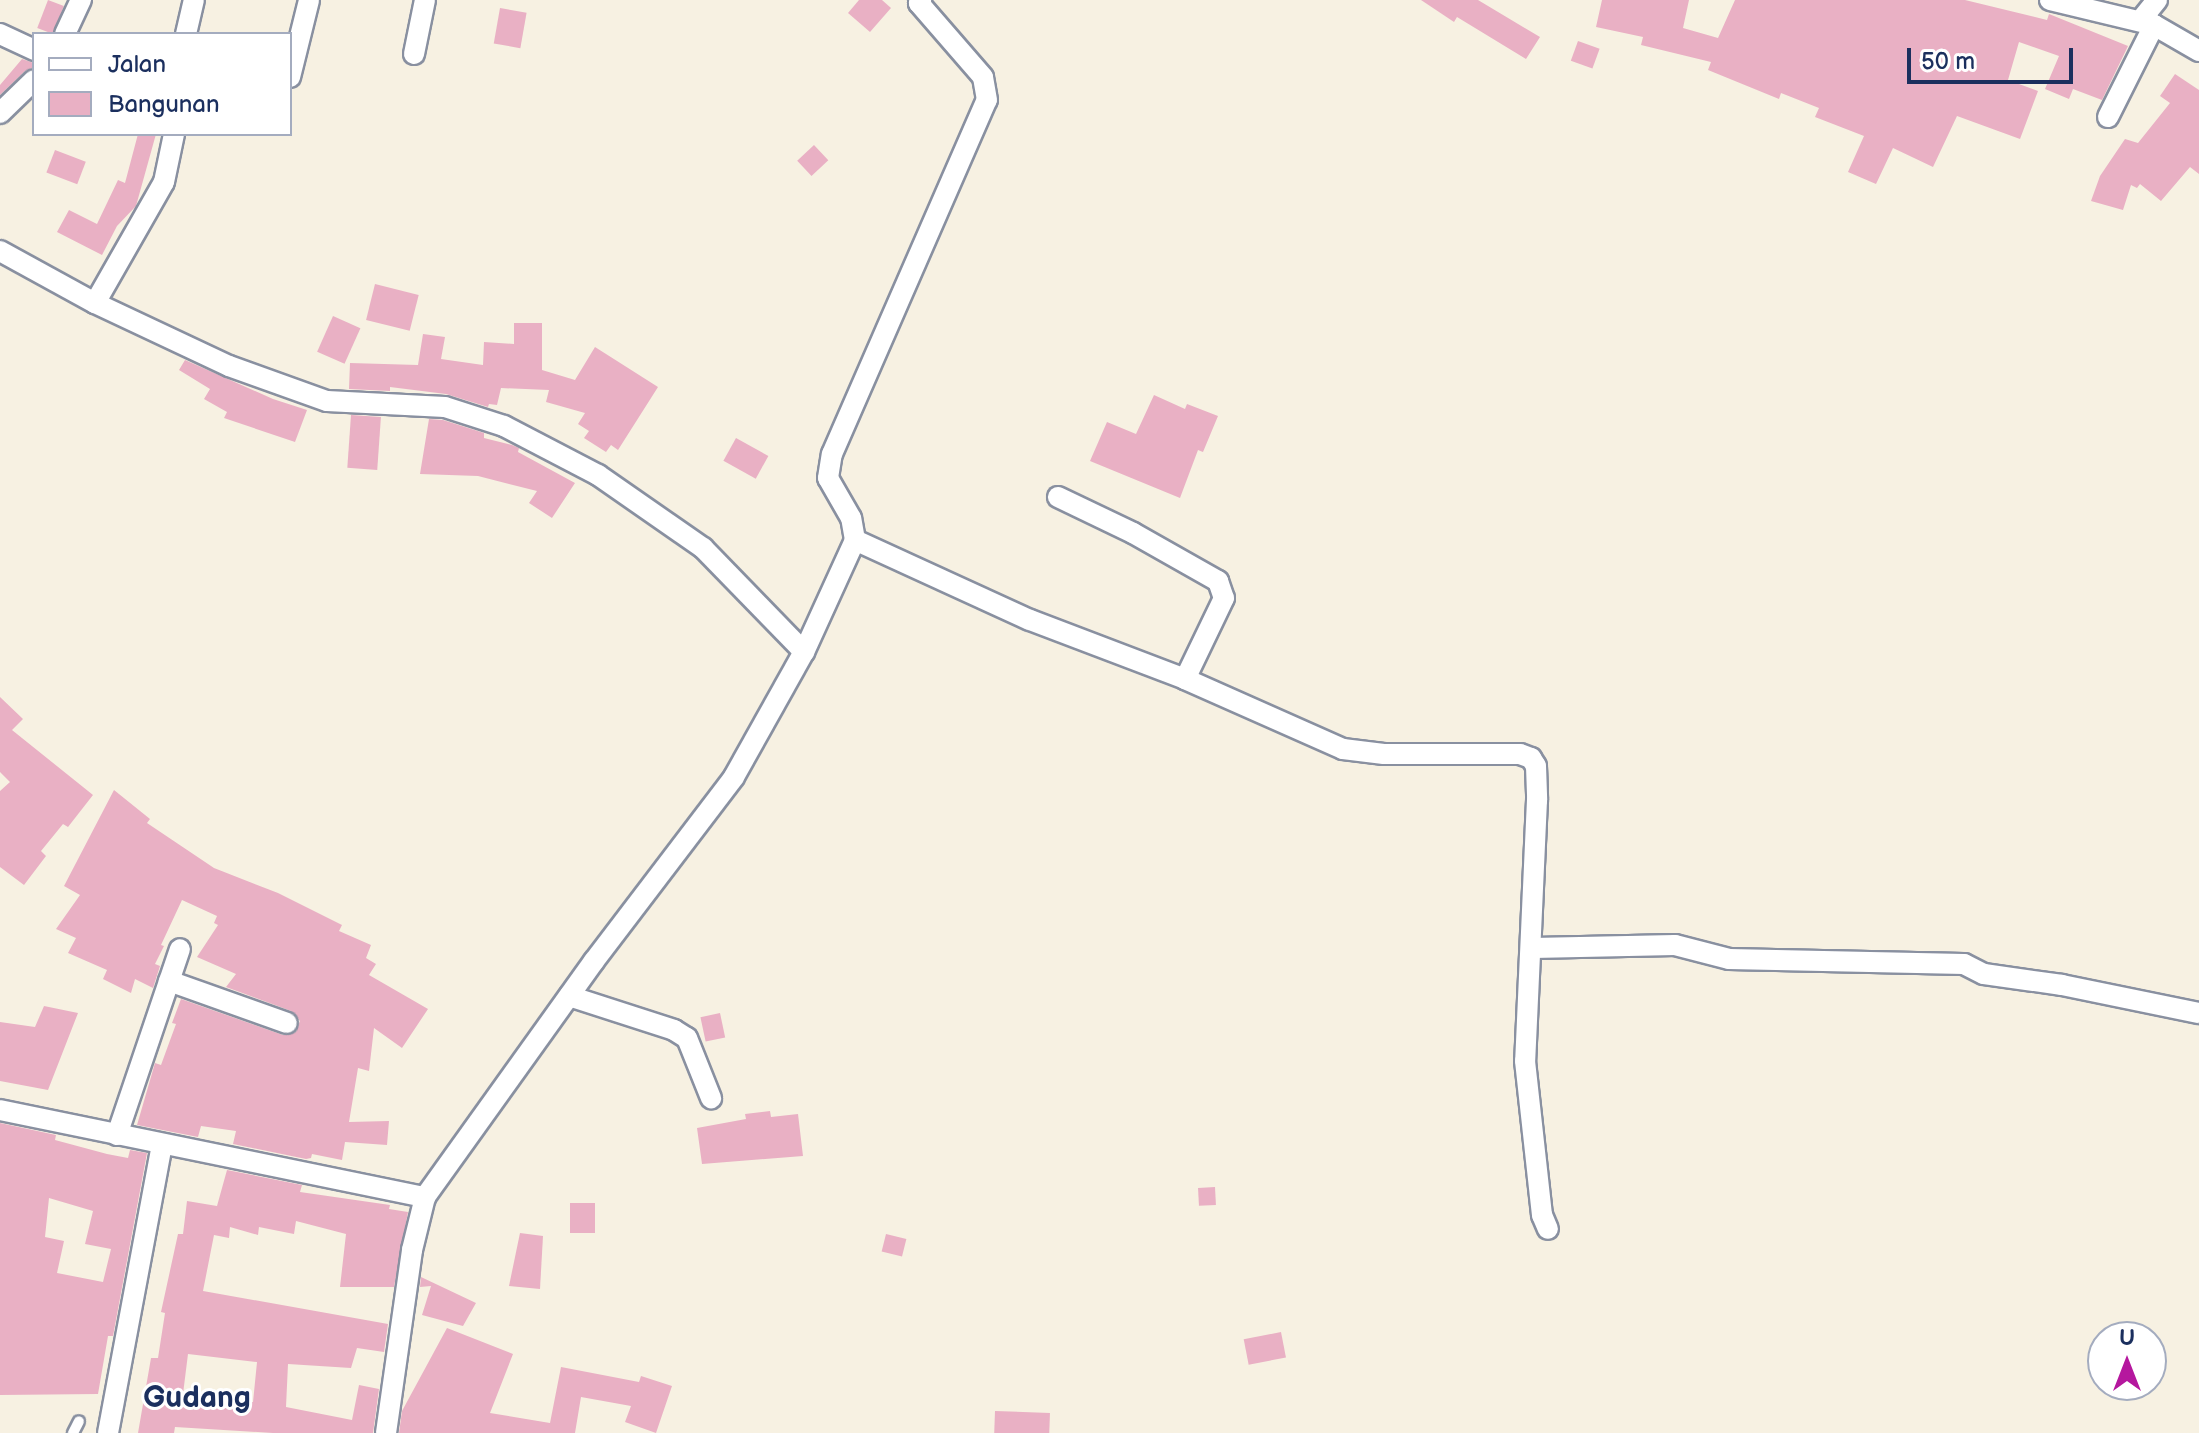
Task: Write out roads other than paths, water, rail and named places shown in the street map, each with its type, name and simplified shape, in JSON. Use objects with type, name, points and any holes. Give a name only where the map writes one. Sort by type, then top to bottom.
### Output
[{"type":"street","points":[[66,32],[81,0]]},
{"type":"street","points":[[186,32],[194,0]]},
{"type":"street","points":[[292,69],[309,0]]},
{"type":"street","points":[[414,54],[425,0]]},
{"type":"street","points":[[2050,0],[2147,23],[2199,51]]},
{"type":"street","points":[[2108,117],[2157,0]]},
{"type":"street","points":[[386,1433],[412,1250],[425,1197],[569,996],[734,777],[804,652],[855,540],[851,518],[828,478],[832,454],[987,100],[983,77],[917,1]]},
{"type":"street","points":[[0,34],[32,49]]},
{"type":"street","points":[[0,113],[32,82]]},
{"type":"street","points":[[95,303],[164,182],[174,136]]},
{"type":"street","points":[[0,251],[95,303],[229,366],[327,401],[445,407],[504,426],[598,475],[703,548],[804,652]]},
{"type":"street","points":[[1058,497],[1133,533],[1218,581],[1224,598],[1185,679]]},
{"type":"street","points":[[855,540],[1030,620],[1185,679],[1343,749],[1384,754],[1520,754],[1531,758],[1537,779],[1533,948],[1525,1061],[1542,1215],[1548,1229]]},
{"type":"street","points":[[1533,948],[1675,945],[1729,959],[1964,964],[1992,975],[2062,985],[2199,1013]]},
{"type":"street","points":[[117,1135],[180,949]]},
{"type":"street","points":[[169,981],[287,1023]]},
{"type":"street","points":[[569,996],[674,1030],[687,1038],[711,1098]]},
{"type":"street","points":[[0,1110],[425,1197]]},
{"type":"street","points":[[108,1433],[162,1144]]},
{"type":"lane","points":[[73,1433],[79,1421]]},
{"type":"district","name":"Gudang","points":[[197,1398]]}]
